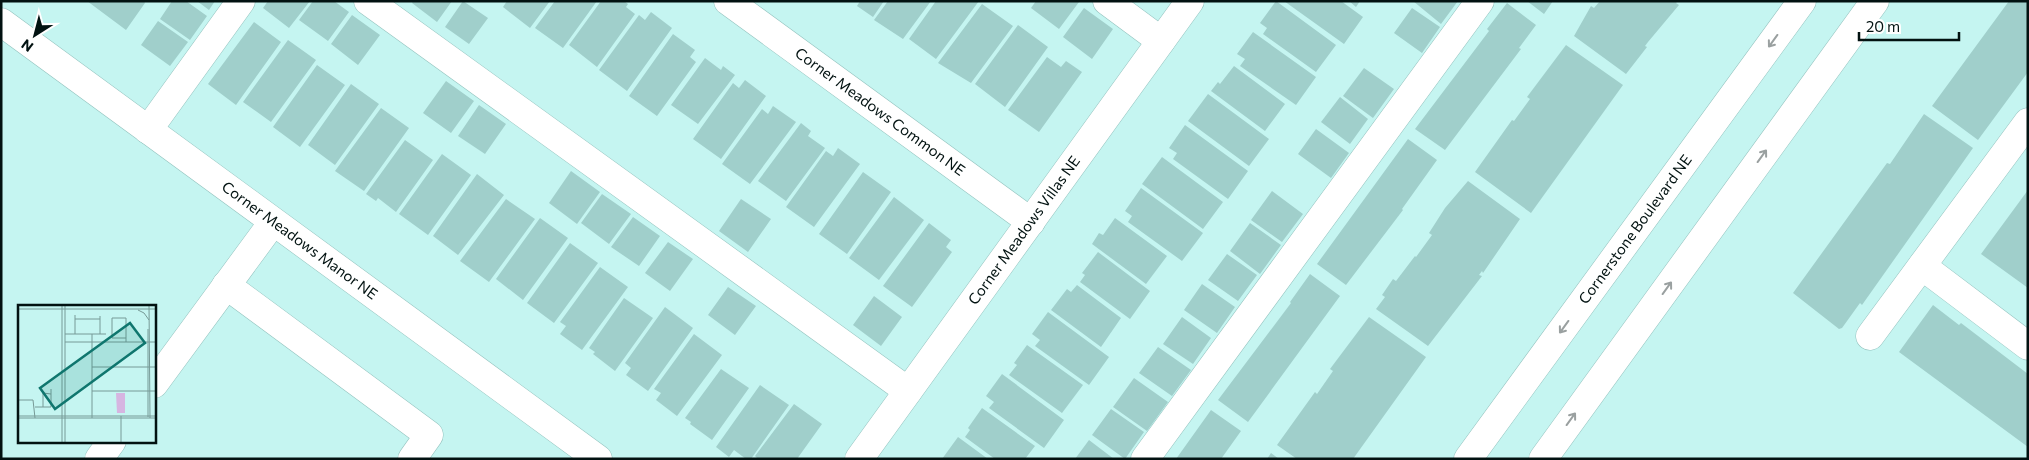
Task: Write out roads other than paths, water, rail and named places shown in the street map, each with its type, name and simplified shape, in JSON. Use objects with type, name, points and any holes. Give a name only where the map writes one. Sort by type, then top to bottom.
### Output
[{"type":"street","points":[[148,130],[241,1]]},
{"type":"street","points":[[368,1],[908,391]]},
{"type":"street","name":"Corner Meadows Common NE","points":[[728,1],[1031,222]]},
{"type":"street","points":[[1106,1],[1161,41]]},
{"type":"street","name":"Corner Meadows Villas NE","points":[[859,459],[1190,1]]},
{"type":"street","points":[[1146,459],[1480,1]]},
{"type":"street","name":"Cornerstone Boulevard NE","points":[[1468,459],[1802,1]]},
{"type":"street","points":[[1543,459],[1875,1]]},
{"type":"street","name":"Corner Meadows Manor NE","points":[[1,22],[598,459]]},
{"type":"street","points":[[1870,336],[2028,122]]},
{"type":"street","points":[[155,383],[273,222]]},
{"type":"street","points":[[1922,266],[2028,346]]},
{"type":"street","points":[[226,286],[429,435],[412,459]]},
{"type":"street","points":[[99,459],[111,442]]}]
